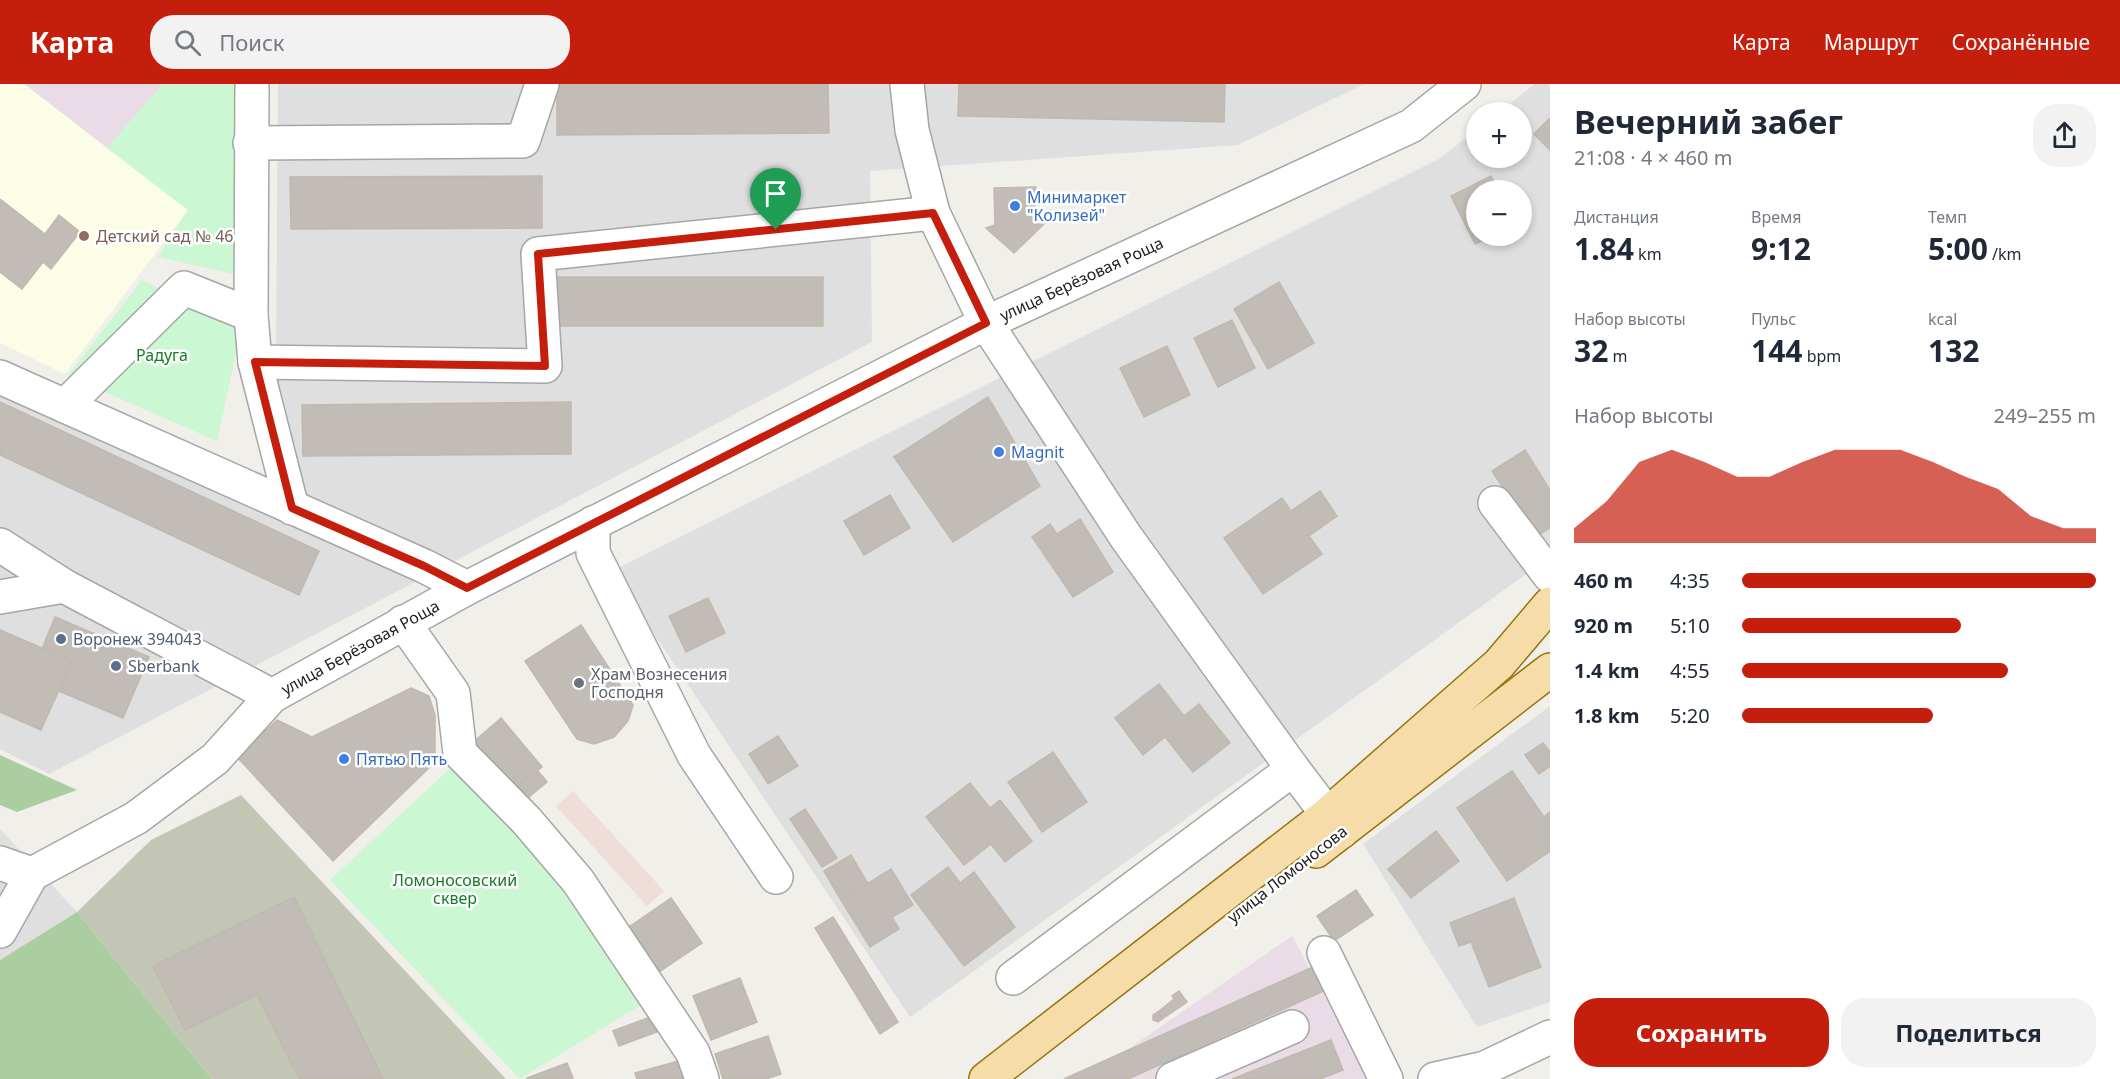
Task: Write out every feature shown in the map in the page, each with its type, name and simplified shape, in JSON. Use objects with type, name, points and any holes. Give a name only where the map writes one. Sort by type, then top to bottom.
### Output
[{"type":"main road","points":[[1335,823],[1499,664],[1550,604]]},
{"type":"main road","name":"улица Ломоносова","points":[[986,1079],[1335,823],[1550,670]]},
{"type":"main road","name":"улица Ломоносова","points":[[1024,1079],[1335,823]]},
{"type":"street","points":[[252,84],[251,315],[255,362],[292,508]]},
{"type":"street","points":[[250,143],[523,141],[542,84]]},
{"type":"street","points":[[907,84],[912,130],[933,213],[986,323],[1126,537],[1293,769],[1335,823]]},
{"type":"street","name":"улица Берёзовая Роща","points":[[0,545],[64,586],[272,696],[467,588],[986,323],[1411,126],[1464,84]]},
{"type":"street","points":[[255,362],[545,366],[538,254],[933,213]]},
{"type":"street","points":[[65,406],[184,288],[251,315]]},
{"type":"street","points":[[0,377],[424,566],[467,588]]},
{"type":"street","points":[[1495,503],[1550,576]]},
{"type":"street","points":[[593,523],[593,553],[694,755],[776,878]]},
{"type":"street","points":[[0,597],[64,586]]},
{"type":"street","points":[[403,622],[453,693],[460,753],[526,820],[578,881],[693,1053],[702,1079]]},
{"type":"street","points":[[0,931],[32,874],[136,818],[215,759],[272,696]]},
{"type":"street","points":[[1013,978],[1293,769]]},
{"type":"street","points":[[0,863],[32,874]]},
{"type":"street","points":[[1324,953],[1386,1079]]},
{"type":"street","points":[[1173,1079],[1292,1028]]},
{"type":"street","points":[[1435,1079],[1485,1068],[1550,1037]]},
{"type":"shaded area","name":"Детский сад № 46","points":[[0,84],[24,84],[188,210],[65,374],[0,343]]},
{"type":"shaded area","points":[[24,84],[163,84],[107,148]]},
{"type":"shaded area","points":[[278,84],[1364,84],[1238,145],[870,171],[872,342],[49,774],[0,749],[0,362],[275,486]]},
{"type":"shaded area","points":[[1535,84],[1550,84],[1550,557],[910,1017],[612,571],[1439,159],[1466,138],[1466,168],[1532,168],[1532,102],[1512,102]]},
{"type":"shaded area","points":[[1550,706],[1550,1002],[1477,1027],[1363,844]]},
{"type":"shaded area","points":[[573,791],[664,891],[647,906],[556,806]]},
{"type":"shaded area","points":[[241,795],[506,1079],[212,1079],[77,912],[151,840]]},
{"type":"shaded area","points":[[0,829],[77,912],[0,960]]},
{"type":"shaded area","points":[[1292,936],[1369,1079],[1085,1079]]},
{"type":"green space","points":[[163,84],[240,84],[242,276],[158,257],[188,210],[107,148]]},
{"type":"green space","name":"Радуга","points":[[142,280],[241,330],[217,441],[68,376]]},
{"type":"green space","points":[[0,755],[77,790],[17,812],[0,805]]},
{"type":"green space","name":"Ломоносовский сквер","points":[[457,762],[566,888],[647,1001],[520,1079],[330,880]]},
{"type":"green space","points":[[77,912],[212,1079],[0,1079],[0,960]]},
{"type":"building","points":[[557,84],[828,84],[829,133],[557,135]]},
{"type":"building","points":[[959,84],[1225,84],[1224,122],[958,116]]},
{"type":"building","points":[[1550,118],[1550,150],[1534,134]]},
{"type":"building","points":[[542,176],[542,228],[291,229],[290,177]]},
{"type":"building","name":"Минимаркет \"Колизей\"","points":[[1036,187],[1035,224],[1044,224],[1014,253],[986,228],[995,225],[994,188]]},
{"type":"building","points":[[1466,188],[1466,226],[1451,196]]},
{"type":"building","points":[[0,199],[45,234],[59,215],[80,232],[51,269],[43,262],[22,289],[0,272]]},
{"type":"building","points":[[552,277],[823,277],[823,326],[553,326]]},
{"type":"building","points":[[1279,282],[1314,343],[1268,369],[1234,309]]},
{"type":"building","points":[[1232,320],[1255,368],[1218,387],[1194,338]]},
{"type":"building","points":[[1167,346],[1190,395],[1144,417],[1120,368]]},
{"type":"building","points":[[988,397],[1040,486],[953,542],[894,457]]},
{"type":"building","points":[[0,402],[319,551],[299,595],[0,455]]},
{"type":"building","points":[[571,402],[571,454],[303,456],[302,405]]},
{"type":"building","points":[[1525,450],[1550,490],[1550,528],[1535,537],[1492,471]]},
{"type":"building","points":[[1320,491],[1337,516],[1309,536],[1322,554],[1263,594],[1224,538],[1282,498],[1291,511]]},
{"type":"building","points":[[890,495],[910,528],[864,555],[844,521]]},
{"type":"building","points":[[1080,519],[1113,572],[1073,597],[1032,537],[1050,524],[1057,534]]},
{"type":"building","points":[[708,598],[725,633],[686,652],[669,616]]},
{"type":"building","points":[[55,617],[149,657],[123,718],[59,691],[72,661],[42,649]]},
{"type":"building","name":"Храм Вознесения Господня","points":[[581,625],[633,705],[628,721],[614,737],[594,744],[577,739],[525,661]]},
{"type":"building","points":[[0,630],[72,661],[41,730],[0,712]]},
{"type":"building","points":[[1159,684],[1184,716],[1199,704],[1230,743],[1193,772],[1165,737],[1143,755],[1115,718]]},
{"type":"building","points":[[411,688],[429,696],[435,715],[435,762],[333,861],[238,758],[277,720],[312,737]]},
{"type":"building","points":[[501,718],[542,767],[511,792],[471,744]]},
{"type":"building","points":[[778,736],[798,766],[768,784],[749,754]]},
{"type":"building","points":[[1543,743],[1550,752],[1550,766],[1539,774],[1525,755]]},
{"type":"building","points":[[1053,752],[1087,802],[1042,832],[1008,782]]},
{"type":"building","points":[[537,770],[547,782],[523,802],[513,790]]},
{"type":"building","points":[[1512,771],[1544,817],[1550,812],[1550,851],[1507,881],[1457,808]]},
{"type":"building","points":[[970,783],[990,808],[1000,800],[1032,841],[1005,862],[991,844],[964,865],[926,817]]},
{"type":"building","points":[[805,809],[837,858],[822,867],[790,819]]},
{"type":"building","points":[[1436,831],[1459,861],[1411,898],[1388,869]]},
{"type":"building","points":[[851,855],[868,884],[841,900],[824,871]]},
{"type":"building","points":[[948,867],[960,883],[974,872],[1015,927],[964,966],[911,895]]},
{"type":"building","points":[[891,869],[913,905],[892,917],[899,929],[870,947],[841,900]]},
{"type":"building","points":[[1356,890],[1373,915],[1334,941],[1317,916]]},
{"type":"building","points":[[294,897],[383,1079],[299,1079],[257,995],[185,1030],[153,966]]},
{"type":"building","points":[[671,898],[702,943],[653,976],[622,932]]},
{"type":"building","points":[[1514,898],[1541,967],[1489,987],[1471,942],[1459,946],[1450,923]]},
{"type":"building","points":[[833,917],[898,1022],[880,1034],[815,928]]},
{"type":"building","points":[[1315,966],[1326,990],[1128,1079],[1064,1079]]},
{"type":"building","points":[[740,978],[757,1022],[711,1040],[693,996]]},
{"type":"building","points":[[1179,991],[1187,1002],[1162,1019],[1158,1012],[1174,999],[1172,996]]},
{"type":"building","points":[[1158,1012],[1162,1019],[1158,1022],[1153,1020],[1153,1015]]},
{"type":"building","points":[[653,1016],[659,1031],[619,1046],[613,1031]]},
{"type":"building","points":[[768,1036],[781,1074],[766,1079],[723,1079],[715,1054]]},
{"type":"building","points":[[1331,1040],[1343,1070],[1320,1079],[1232,1079]]},
{"type":"building","points":[[686,1059],[692,1079],[637,1079],[635,1073]]},
{"type":"building","points":[[567,1063],[573,1078],[527,1079],[527,1078]]},
{"type":"place","name":"Минимаркет \"Колизей\"","points":[[1015,206]]},
{"type":"place","name":"Детский сад № 46","points":[[84,236]]},
{"type":"place","name":"Magnit","points":[[999,452]]},
{"type":"place","name":"Воронеж 394043","points":[[61,639]]},
{"type":"place","name":"Sberbank","points":[[116,666]]},
{"type":"place","name":"Храм Вознесения Господня","points":[[579,683]]},
{"type":"place","name":"Пятью Пять","points":[[344,759]]},
{"type":"route","points":[[933,213],[986,323],[467,588],[424,566],[292,508],[255,362],[545,366],[538,254],[776,230],[933,213]]}]
